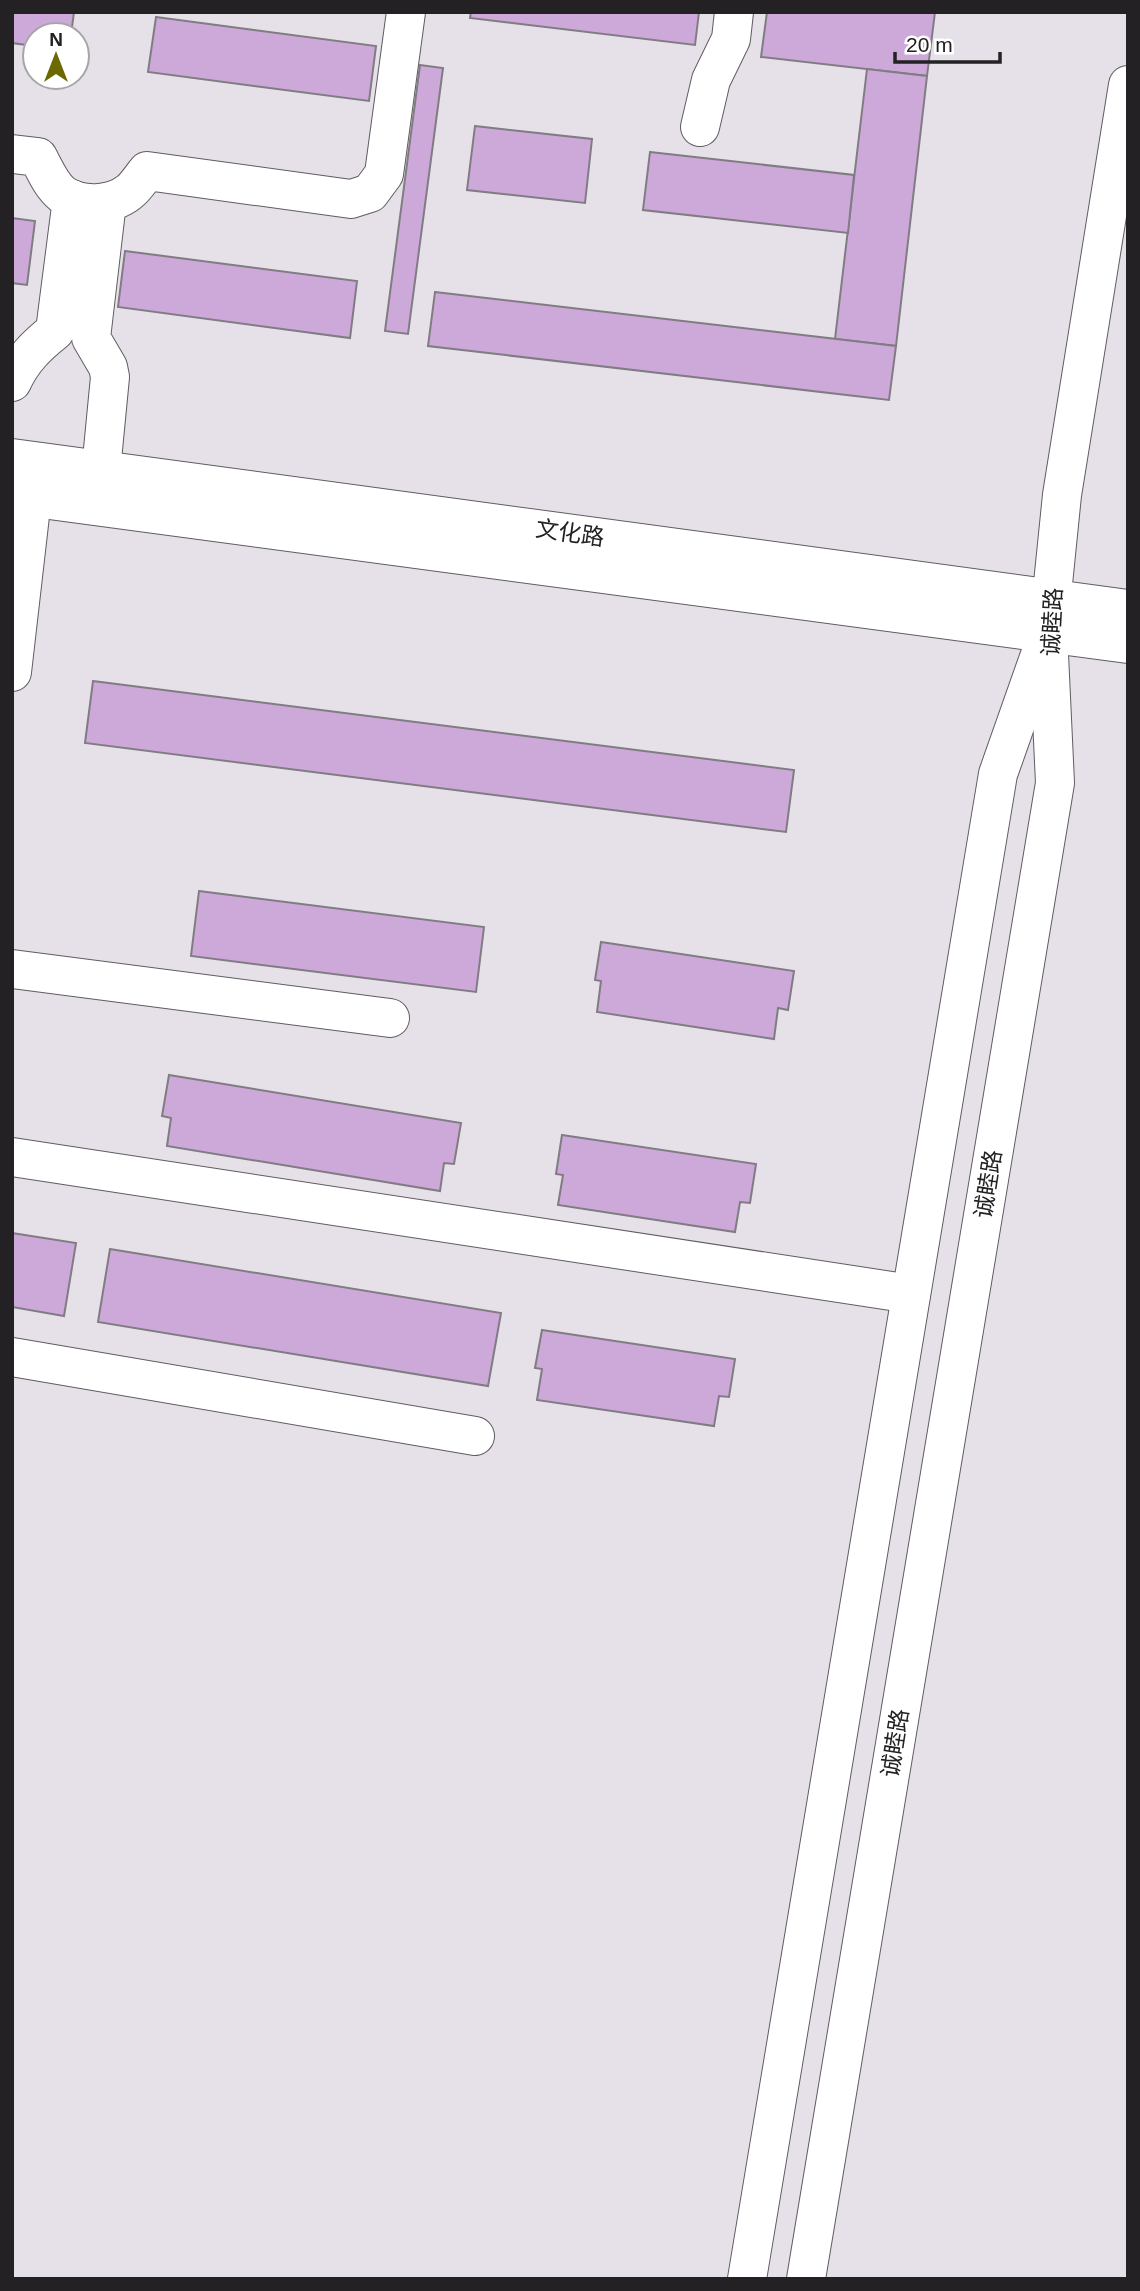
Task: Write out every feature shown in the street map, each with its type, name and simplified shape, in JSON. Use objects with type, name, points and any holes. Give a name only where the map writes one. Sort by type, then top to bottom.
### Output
[{"type":"street","points":[[12,154],[38,157],[50,180],[63,194],[90,200],[128,193],[147,171],[351,198],[370,193],[384,174],[406,12]]},
{"type":"street","points":[[699,127],[711,80],[731,39],[734,12]]},
{"type":"street","name":"诚睦路","points":[[806,2279],[1055,783],[1050,616],[1062,495],[1128,85]]},
{"type":"street","points":[[12,382],[27,356],[55,331],[90,200]]},
{"type":"street","points":[[90,200],[91,338],[108,367],[110,377],[101,470]]},
{"type":"street","name":"文化路","points":[[12,458],[1050,616],[1128,644]]},
{"type":"street","points":[[12,672],[22,496]]},
{"type":"street","name":"文化路","points":[[22,496],[1050,616],[1128,609]]},
{"type":"street","points":[[747,2279],[998,774],[1050,616]]},
{"type":"street","points":[[12,969],[390,1018]]},
{"type":"street","points":[[12,1157],[911,1294]]},
{"type":"street","points":[[12,1357],[475,1436]]},
{"type":"building","points":[[12,12],[74,12],[73,21],[21,21],[21,44],[12,43]]},
{"type":"building","points":[[471,12],[699,12],[695,45],[470,18]]},
{"type":"building","points":[[767,12],[935,12],[927,76],[761,57]]},
{"type":"building","points":[[156,17],[376,46],[369,101],[148,72]]},
{"type":"building","points":[[420,65],[443,68],[408,334],[385,331]]},
{"type":"building","points":[[867,69],[927,76],[896,346],[835,339]]},
{"type":"building","points":[[475,126],[592,139],[585,203],[467,190]]},
{"type":"building","points":[[650,152],[854,175],[848,233],[643,210]]},
{"type":"building","points":[[12,218],[35,221],[27,285],[12,283]]},
{"type":"building","points":[[125,251],[357,281],[350,338],[118,307]]},
{"type":"building","points":[[435,292],[896,346],[889,400],[428,346]]},
{"type":"building","points":[[93,681],[794,770],[786,832],[85,743]]},
{"type":"building","points":[[199,891],[484,927],[476,992],[191,956]]},
{"type":"building","points":[[601,942],[794,971],[788,1010],[778,1008],[774,1039],[597,1012],[601,981],[595,980]]},
{"type":"building","points":[[169,1075],[461,1123],[454,1164],[444,1163],[440,1191],[167,1146],[171,1118],[162,1116]]},
{"type":"building","points":[[562,1135],[756,1164],[750,1203],[740,1202],[735,1232],[558,1205],[563,1175],[556,1174]]},
{"type":"building","points":[[12,1233],[76,1243],[64,1316],[12,1307]]},
{"type":"building","points":[[110,1249],[501,1313],[488,1386],[98,1322]]},
{"type":"building","points":[[542,1330],[735,1359],[729,1397],[719,1396],[714,1426],[537,1400],[542,1369],[535,1368]]}]
